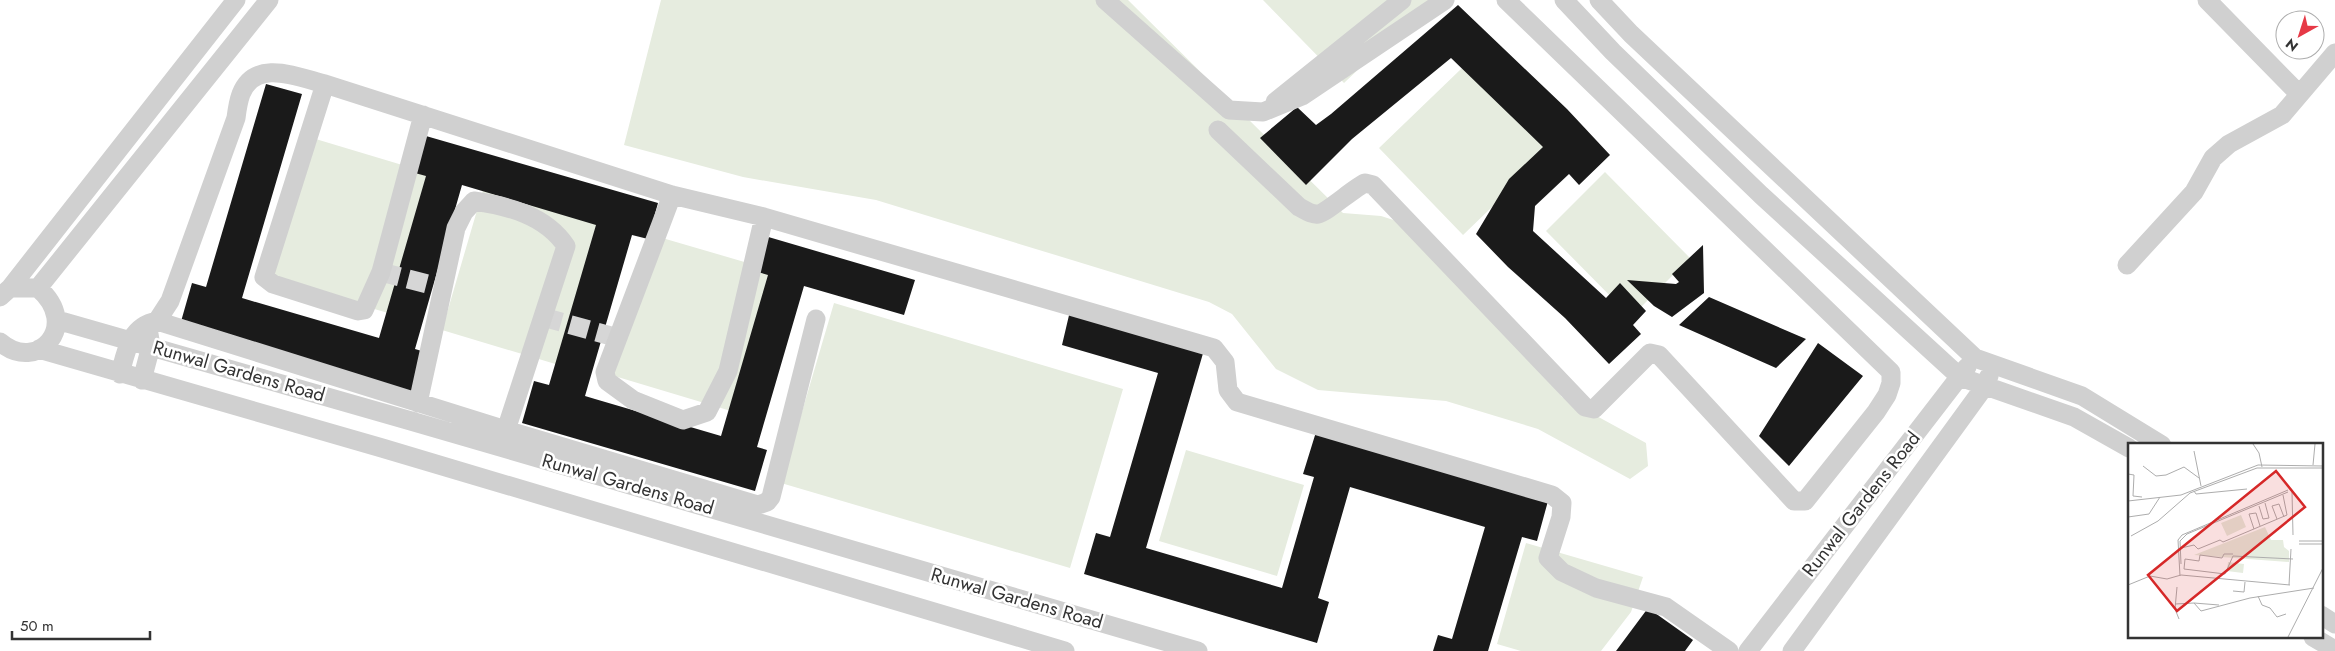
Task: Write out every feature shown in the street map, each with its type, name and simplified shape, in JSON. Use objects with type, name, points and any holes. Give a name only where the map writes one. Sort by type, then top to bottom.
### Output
[{"type":"street","points":[[5,293],[236,0]]},
{"type":"street","points":[[5,293],[38,288],[269,0]]},
{"type":"street","points":[[1105,0],[1229,110],[1263,112],[1302,96],[1445,0]]},
{"type":"street","points":[[1263,112],[1311,71],[1402,0]]},
{"type":"street","points":[[1218,130],[1299,207],[1312,214],[1320,214],[1353,189],[1365,183],[1373,185],[1585,407],[1594,409],[1650,353],[1659,355],[1794,501],[1805,501],[1887,396],[1892,383],[1891,372],[1506,0]]},
{"type":"street","points":[[1564,0],[1613,52],[1760,195],[1960,377],[2074,417],[2128,447]]},
{"type":"street","points":[[1599,0],[1631,34],[1975,358],[2082,396],[2159,443]]},
{"type":"street","points":[[2207,0],[2299,94]]},
{"type":"street","points":[[2127,265],[2194,192],[2213,158],[2229,144],[2282,115],[2335,53]]},
{"type":"street","points":[[120,374],[129,340],[152,322],[170,301],[236,118],[241,95],[248,82],[262,72],[280,73],[325,84],[672,195],[764,217],[1214,348],[1225,362],[1228,390],[1237,402],[1552,495],[1562,503],[1561,517],[1548,558],[1562,572],[1596,588],[1666,607],[1729,651]]},
{"type":"street","points":[[325,84],[264,277],[274,284],[358,311],[364,310],[381,272],[422,115]]},
{"type":"street","points":[[672,195],[605,372],[607,381],[633,400],[683,420],[707,412],[728,371],[764,217]]},
{"type":"street","points":[[418,403],[456,228],[464,212],[474,201],[503,206],[542,222],[558,235],[566,246],[506,430]]},
{"type":"street","points":[[0,342],[7,348],[18,352],[29,352],[39,349],[54,334],[57,320],[53,304],[38,288]]},
{"type":"street","points":[[152,322],[758,505],[767,502],[771,497],[816,319]]},
{"type":"street","name":"Runwal Gardens Road","points":[[57,320],[1198,651]]},
{"type":"street","points":[[142,380],[151,346],[152,322]]},
{"type":"street","name":"Runwal Gardens Road","points":[[39,349],[120,374],[392,450],[1065,651]]},
{"type":"street","name":"Runwal Gardens Road","points":[[1748,651],[1975,358]]},
{"type":"street","name":"Runwal Gardens Road","points":[[1792,651],[1985,386],[1994,366]]},
{"type":"street","points":[[2322,616],[2335,624]]},
{"type":"street","points":[[2315,638],[2335,650]]},
{"type":"shaded area","points":[[661,0],[1128,0],[1343,213],[1381,216],[1406,224],[1506,321],[1562,397],[1646,443],[1648,466],[1630,479],[1538,429],[1446,401],[1318,390],[1276,369],[1232,314],[1209,302],[876,200],[743,177],[624,145]]},
{"type":"shaded area","points":[[1263,0],[1431,0],[1344,83]]},
{"type":"shaded area","points":[[1487,44],[1571,131],[1463,235],[1379,148]]},
{"type":"shaded area","points":[[309,137],[429,173],[388,313],[268,278]]},
{"type":"shaded area","points":[[1605,172],[1690,258],[1631,317],[1546,231]]},
{"type":"shaded area","points":[[483,190],[603,225],[562,366],[442,330]]},
{"type":"shaded area","points":[[652,235],[772,270],[731,411],[611,375]]},
{"type":"shaded area","points":[[834,303],[1123,389],[1070,568],[781,483]]},
{"type":"shaded area","points":[[1186,450],[1304,485],[1277,576],[1159,541]]},
{"type":"shaded area","points":[[1526,543],[1643,577],[1631,612],[1601,651],[1521,651],[1497,644]]},
{"type":"building","points":[[1458,5],[1567,109],[1610,155],[1579,185],[1569,174],[1535,206],[1533,231],[1606,298],[1620,283],[1646,311],[1633,325],[1641,334],[1609,364],[1565,318],[1508,267],[1476,234],[1509,179],[1543,147],[1451,58],[1352,139],[1306,185],[1260,138],[1297,107],[1316,125]]},
{"type":"building","points":[[266,84],[302,94],[242,298],[379,338],[426,176],[415,173],[426,136],[658,203],[648,239],[632,235],[585,396],[721,436],[768,275],[754,271],[765,236],[915,280],[904,315],[804,286],[757,447],[767,450],[755,491],[522,423],[534,381],[549,385],[596,225],[462,185],[415,349],[425,352],[413,394],[180,325],[192,283],[206,287]]},
{"type":"building","points":[[1703,245],[1704,293],[1672,317],[1654,306],[1627,280],[1676,284],[1679,282],[1672,274]]},
{"type":"building","points":[[1709,297],[1806,339],[1776,368],[1679,325]]},
{"type":"building","points":[[1070,311],[1204,350],[1146,548],[1282,588],[1314,477],[1303,474],[1316,432],[1548,501],[1537,541],[1522,537],[1488,651],[1433,651],[1438,635],[1452,639],[1485,527],[1350,487],[1318,598],[1329,602],[1317,643],[1084,574],[1096,533],[1110,537],[1158,373],[1062,345]]},
{"type":"building","points":[[1818,343],[1863,376],[1789,466],[1759,436]]},
{"type":"building","points":[[1648,608],[1693,640],[1685,651],[1616,651]]},
{"type":"tunnel","points":[[381,272],[443,288]]},
{"type":"tunnel","points":[[543,317],[618,338]]}]
